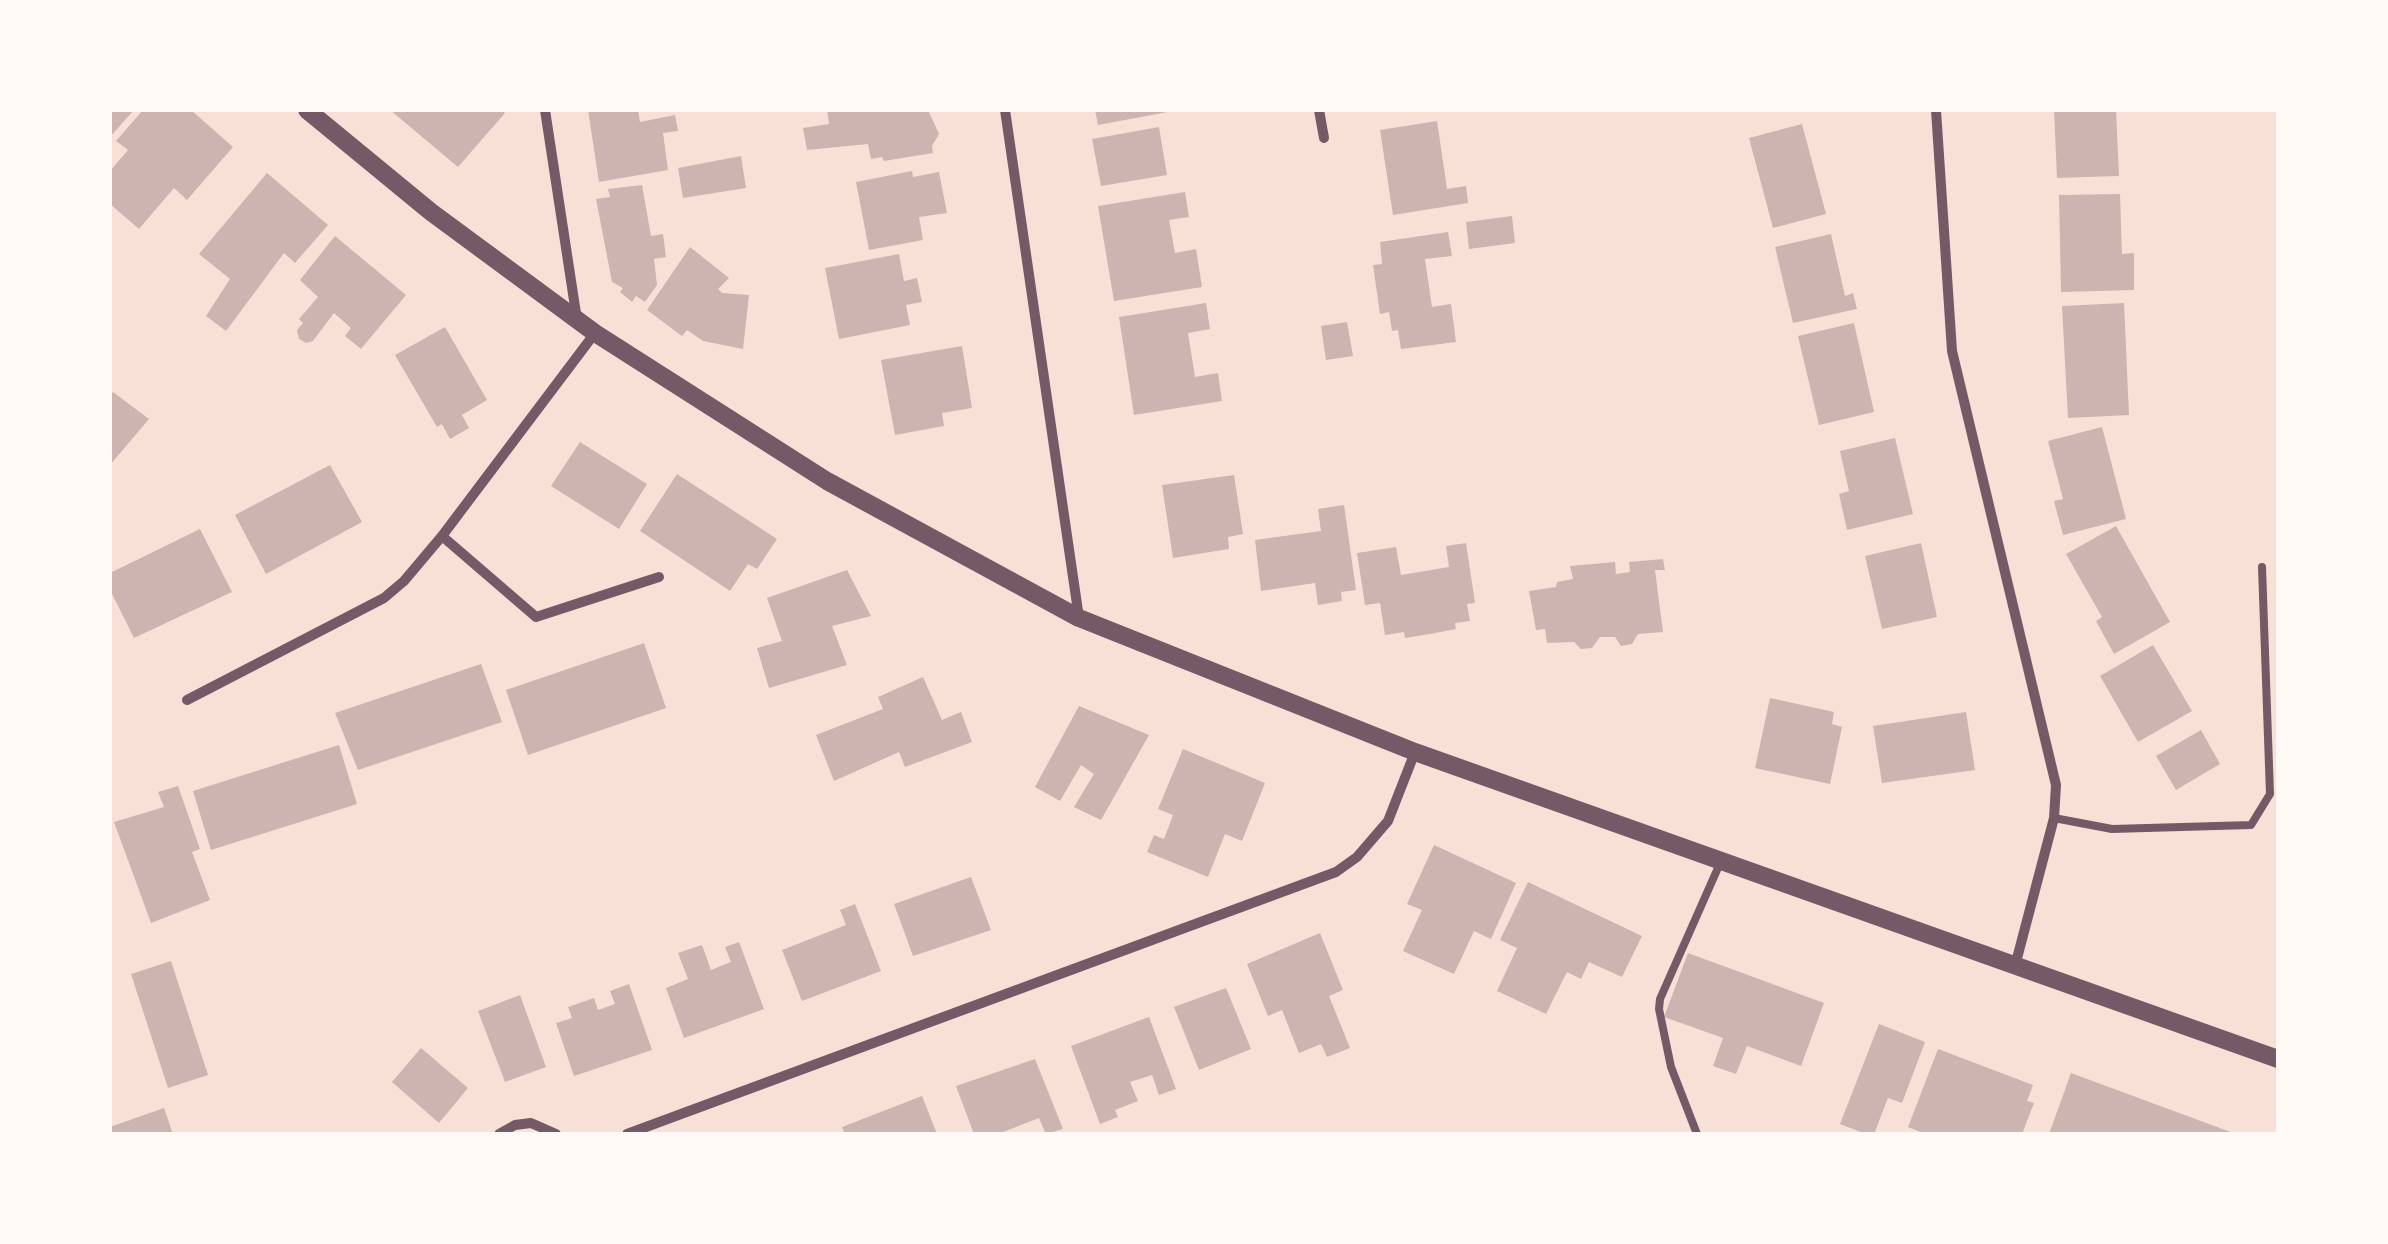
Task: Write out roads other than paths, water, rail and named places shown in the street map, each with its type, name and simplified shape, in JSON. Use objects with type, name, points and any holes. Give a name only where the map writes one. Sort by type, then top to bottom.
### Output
[{"type":"street","points":[[307,110],[431,212],[595,333],[827,481],[1079,618],[1416,752],[2278,1059]]},
{"type":"street","points":[[545,110],[578,321]]},
{"type":"street","points":[[1005,110],[1079,618]]},
{"type":"street","points":[[1319,110],[1324,138]]},
{"type":"street","points":[[1936,110],[1952,352],[2056,786],[2054,818],[2016,966]]},
{"type":"street","points":[[186,700],[384,598],[404,581],[595,333]]},
{"type":"street","points":[[442,536],[536,617],[659,577]]},
{"type":"street","points":[[627,1134],[1336,872],[1357,857],[1388,821],[1416,752]]},
{"type":"street","points":[[499,1134],[515,1125],[532,1123],[556,1134]]},
{"type":"lane","points":[[2054,818],[2112,829],[2251,825],[2270,794],[2262,567]]},
{"type":"lane","points":[[1697,1134],[1671,1067],[1659,1009],[1721,861]]}]
